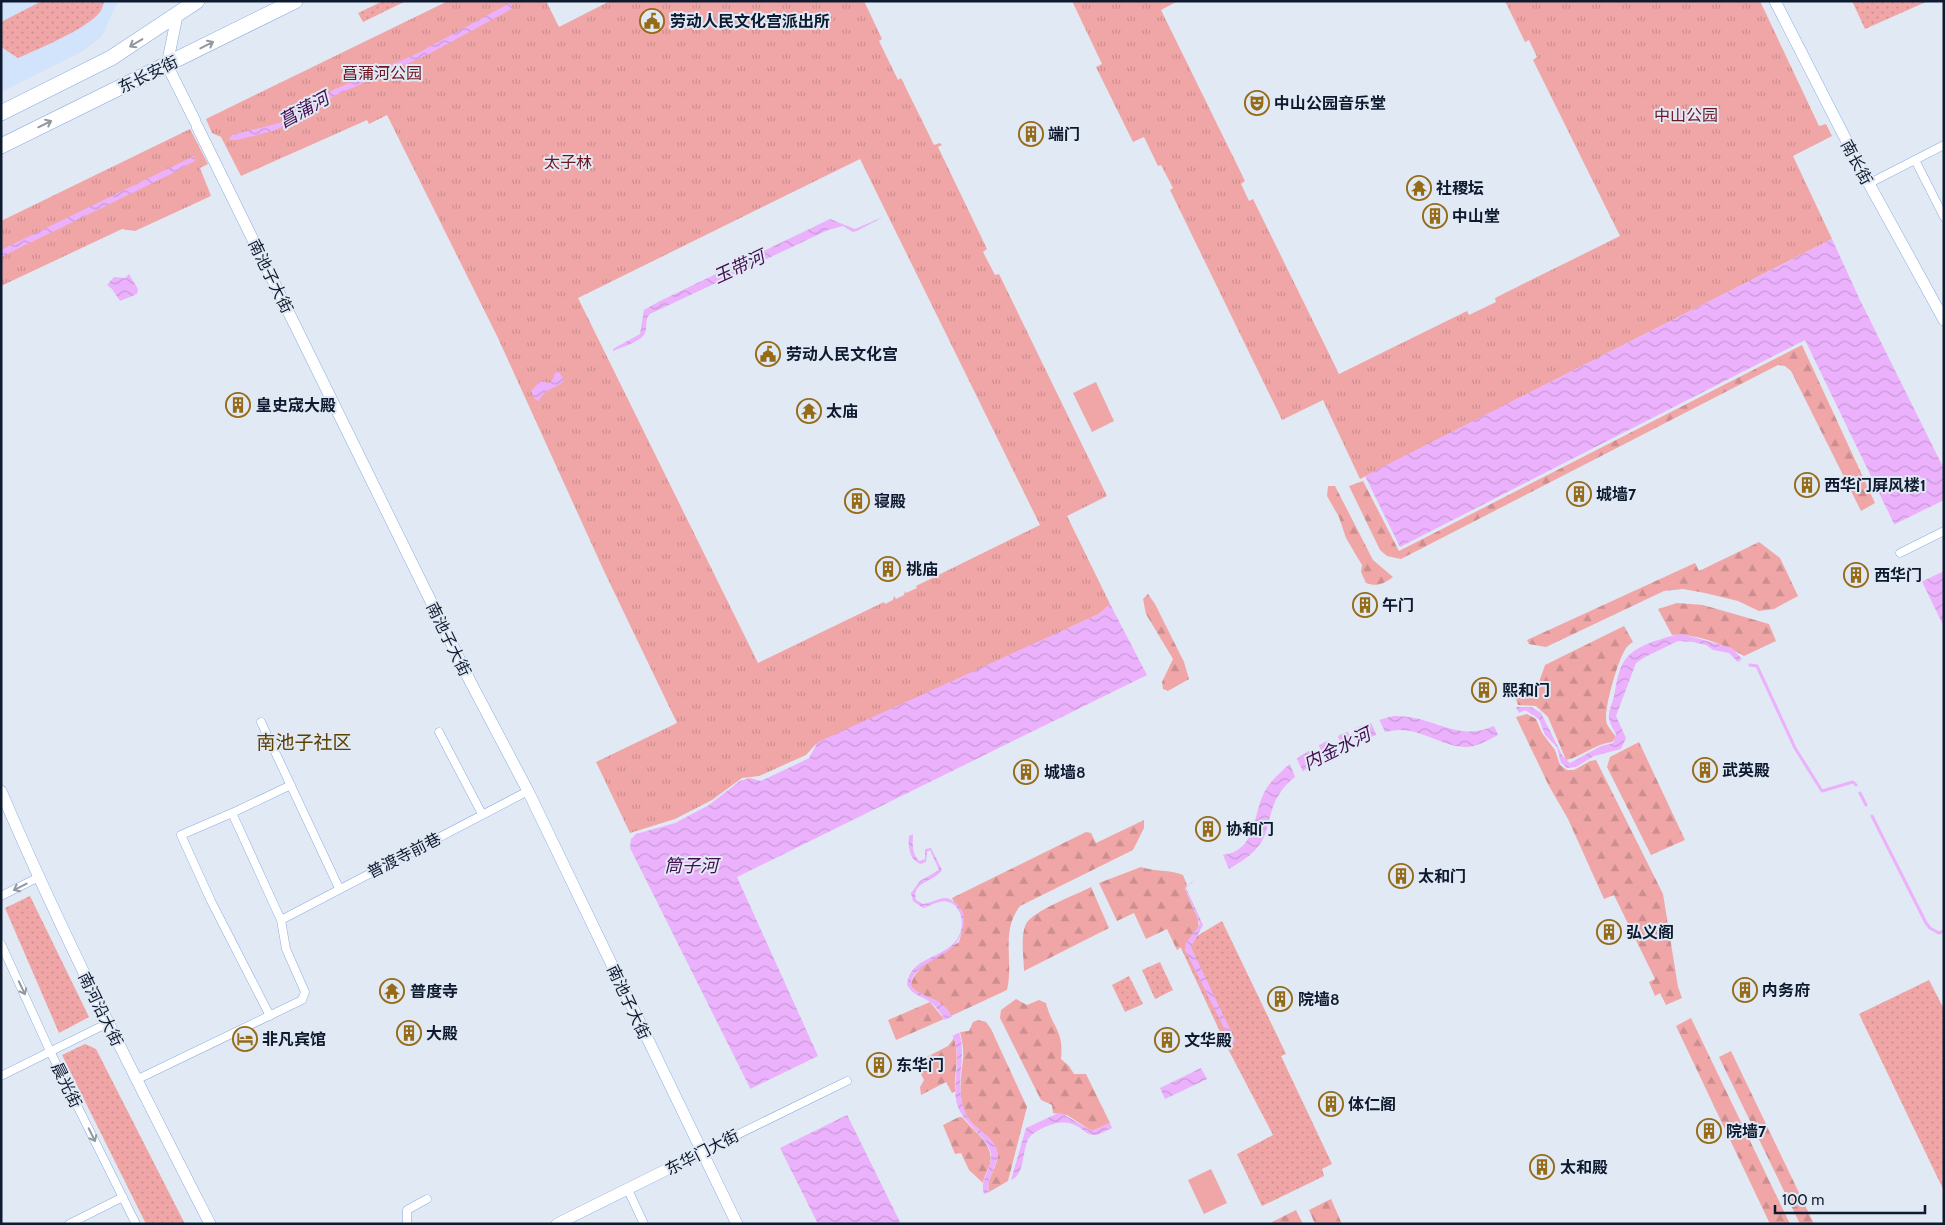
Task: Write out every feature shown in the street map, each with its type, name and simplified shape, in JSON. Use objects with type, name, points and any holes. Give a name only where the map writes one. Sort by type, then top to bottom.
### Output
[{"type":"highway","name":"东长安街","points":[[1,113],[111,58],[197,1]]},
{"type":"highway","name":"东长安街","points":[[1,146],[295,1]]},
{"type":"street","name":"南长街","points":[[1775,1],[1868,184],[1944,320]]},
{"type":"street","points":[[167,65],[177,16]]},
{"type":"street","name":"南池子大街","points":[[167,65],[471,683],[528,791],[737,1224]]},
{"type":"street","points":[[1868,184],[1944,145]]},
{"type":"street","points":[[1915,160],[1944,217]]},
{"type":"street","points":[[1900,553],[1944,531]]},
{"type":"street","points":[[261,722],[339,888]]},
{"type":"street","points":[[439,732],[482,814]]},
{"type":"street","points":[[270,1016],[211,901],[180,835],[291,785]]},
{"type":"street","name":"南河沿大街","points":[[1,791],[4,807],[108,1023],[210,1224]]},
{"type":"street","name":"普渡寺前巷","points":[[281,920],[339,888],[528,791]]},
{"type":"street","points":[[136,1080],[302,1000],[305,992],[286,949],[281,920],[232,813]]},
{"type":"street","points":[[1,896],[39,877]]},
{"type":"street","name":"晨光街","points":[[1,944],[50,1051],[136,1224]]},
{"type":"street","points":[[1,1076],[108,1023]]},
{"type":"street","name":"东华门大街","points":[[557,1224],[847,1081]]},
{"type":"street","points":[[628,1190],[644,1224]]},
{"type":"street","points":[[69,1224],[123,1197]]},
{"type":"street","points":[[407,1224],[407,1210],[427,1199]]},
{"type":"shaded area","points":[[1,1],[118,1],[102,36],[83,51],[1,92]]},
{"type":"green space","points":[[42,1],[105,1],[100,12],[85,25],[18,58],[1,47],[1,22]]},
{"type":"green space","points":[[383,1],[406,1],[363,22],[358,13]]},
{"type":"green space","name":"太子林","points":[[448,1],[546,1],[559,27],[610,1],[864,1],[882,39],[879,41],[898,80],[901,78],[934,145],[940,143],[942,145],[938,147],[987,249],[983,252],[995,275],[999,274],[1107,496],[1067,516],[1110,604],[1099,614],[815,745],[806,755],[759,776],[742,778],[712,800],[675,819],[630,833],[596,762],[677,723],[604,571],[498,338],[387,115],[369,124],[367,120],[241,176],[221,137],[212,133],[206,119]],"holes":[[[860,159],[1040,525],[916,586],[917,588],[906,593],[905,591],[904,595],[896,599],[894,596],[893,600],[885,604],[884,602],[758,663],[578,298]]]},
{"type":"green space","name":"中山公园","points":[[1072,1],[1178,1],[1161,10],[1245,181],[1241,184],[1249,201],[1253,199],[1339,374],[1467,311],[1469,315],[1496,302],[1495,298],[1620,236],[1533,60],[1537,57],[1529,40],[1525,42],[1505,1],[1760,1],[1819,126],[1826,124],[1832,136],[1793,156],[1832,239],[1360,479],[1323,400],[1282,420],[1170,190],[1173,188],[1161,165],[1158,166],[1144,137],[1133,142],[1096,67],[1102,64]]},
{"type":"green space","points":[[1852,1],[1928,1],[1865,29]]},
{"type":"green space","points":[[190,129],[208,164],[200,168],[211,196],[135,231],[122,229],[1,286],[1,221]]},
{"type":"green space","points":[[1802,345],[1875,503],[1861,511],[1791,371],[1785,366],[1778,365],[1401,559],[1387,556],[1380,550],[1349,486],[1363,481],[1399,551]]},
{"type":"green space","points":[[1096,382],[1114,421],[1092,432],[1073,393]]},
{"type":"green space","points":[[1328,486],[1335,486],[1373,560],[1393,577],[1377,585],[1366,583],[1361,572],[1362,565],[1346,538],[1339,517],[1327,496]]},
{"type":"green space","points":[[1759,542],[1780,558],[1798,596],[1774,609],[1759,611],[1738,601],[1683,589],[1664,591],[1546,647],[1529,644],[1527,640],[1695,563],[1699,571]]},
{"type":"green space","points":[[1148,594],[1155,604],[1184,662],[1189,679],[1168,691],[1163,689],[1162,682],[1173,659],[1146,614],[1143,599]]},
{"type":"green space","points":[[1677,603],[1703,605],[1769,624],[1776,641],[1744,656],[1700,638],[1672,635],[1658,609]]},
{"type":"green space","points":[[1624,626],[1633,642],[1626,649],[1619,664],[1609,699],[1606,718],[1607,724],[1616,737],[1612,742],[1600,745],[1566,760],[1548,717],[1536,706],[1518,705],[1515,696],[1538,685],[1545,665]]},
{"type":"green space","points":[[1527,714],[1536,719],[1542,733],[1555,750],[1560,765],[1567,770],[1574,770],[1590,761],[1596,760],[1663,894],[1678,987],[1682,998],[1666,1005],[1660,993],[1655,996],[1649,982],[1655,979],[1614,895],[1604,899],[1568,819],[1549,786],[1516,717]]},
{"type":"green space","points":[[1639,742],[1685,840],[1651,855],[1607,767],[1610,757]]},
{"type":"green space","points":[[1144,820],[1144,828],[1133,850],[1020,906],[1014,916],[1009,937],[1009,979],[1007,990],[951,1016],[941,1005],[920,994],[911,986],[917,972],[923,966],[959,942],[963,918],[952,898],[1086,832],[1091,833],[1096,843]]},
{"type":"green space","points":[[1141,867],[1183,875],[1187,885],[1185,889],[1198,919],[1199,928],[1177,950],[1167,929],[1146,939],[1134,913],[1117,921],[1099,883]]},
{"type":"green space","points":[[1091,887],[1109,928],[1024,971],[1023,941],[1026,924],[1037,913]]},
{"type":"green space","points":[[30,896],[89,1017],[59,1033],[5,908]]},
{"type":"green space","points":[[1222,921],[1286,1054],[1281,1056],[1332,1164],[1322,1169],[1324,1176],[1262,1206],[1237,1154],[1273,1135],[1228,1049],[1180,946]]},
{"type":"green space","points":[[1160,962],[1173,990],[1155,999],[1142,970]]},
{"type":"green space","points":[[1129,976],[1143,1004],[1125,1012],[1112,985]]},
{"type":"green space","points":[[1929,980],[1944,1009],[1944,1191],[1859,1014]]},
{"type":"green space","points":[[1016,999],[1027,1005],[1039,1000],[1046,1003],[1061,1041],[1061,1059],[1074,1074],[1086,1074],[1110,1123],[1092,1131],[1067,1115],[1053,1113],[1052,1105],[1041,1100],[1000,1018],[1001,1010]]},
{"type":"green space","points":[[930,1002],[944,1019],[896,1040],[888,1020]]},
{"type":"green space","points":[[1691,1018],[1790,1224],[1770,1224],[1676,1026]]},
{"type":"green space","points":[[978,1020],[986,1022],[991,1029],[1027,1107],[1008,1181],[989,1192],[989,1181],[997,1161],[997,1151],[992,1141],[970,1121],[964,1109],[961,1095],[963,1052],[960,1032],[969,1031],[973,1022]]},
{"type":"green space","points":[[954,1038],[957,1058],[955,1091],[952,1093],[946,1082],[921,1095],[920,1087],[924,1080],[915,1063],[948,1046]]},
{"type":"green space","points":[[85,1044],[96,1049],[185,1224],[146,1224],[62,1055]]},
{"type":"green space","points":[[1731,1051],[1814,1224],[1800,1224],[1719,1057]]},
{"type":"green space","points":[[962,1117],[982,1138],[989,1150],[990,1164],[983,1183],[969,1170],[961,1153],[955,1154],[943,1125]]},
{"type":"green space","points":[[1211,1169],[1227,1203],[1204,1214],[1188,1180]]},
{"type":"green space","points":[[1331,1199],[1342,1224],[1315,1224],[1309,1210]]},
{"type":"green space","points":[[1296,1210],[1303,1224],[1273,1224],[1272,1222]]},
{"type":"water","name":"菖蒲河","points":[[510,3],[513,8],[429,54],[336,95],[276,130],[237,140],[229,140],[232,135],[279,123],[333,90],[416,54]]},
{"type":"water","points":[[194,156],[195,161],[173,173],[1,257],[1,250]]},
{"type":"water","name":"玉带河","points":[[883,217],[853,232],[843,226],[828,230],[650,314],[643,336],[635,342],[613,351],[613,349],[640,334],[644,310],[660,301],[830,219],[855,229]]},
{"type":"water","points":[[1832,239],[1860,300],[1944,469],[1944,627],[1805,340],[1400,547],[1365,476]]},
{"type":"water","points":[[129,274],[138,289],[137,294],[120,301],[107,285],[114,277],[125,278]]},
{"type":"water","points":[[559,372],[564,380],[544,393],[539,401],[535,399],[531,391],[540,381],[549,383],[555,373]]},
{"type":"water","name":"筒子河","points":[[1110,604],[1147,675],[737,877],[818,1056],[901,1224],[818,1224],[630,848],[631,839],[636,834],[675,823],[709,805],[740,781],[750,778],[761,781],[803,761],[809,758],[818,742],[1099,614]]},
{"type":"water","points":[[1682,634],[1732,648],[1742,659],[1738,662],[1729,653],[1713,650],[1706,645],[1678,641],[1636,663],[1616,716],[1626,738],[1621,749],[1594,756],[1576,767],[1567,768],[1561,763],[1557,747],[1545,735],[1539,719],[1525,710],[1519,713],[1516,707],[1531,707],[1541,713],[1562,755],[1570,763],[1601,746],[1613,743],[1616,734],[1610,722],[1609,713],[1619,673],[1629,655],[1652,642]]},
{"type":"water","name":"内金水河","points":[[1394,716],[1408,717],[1456,730],[1480,730],[1494,726],[1498,735],[1478,745],[1466,747],[1449,744],[1409,731],[1384,732],[1320,762],[1296,776],[1283,789],[1274,804],[1265,835],[1257,848],[1229,869],[1223,855],[1234,852],[1248,840],[1264,793],[1279,774],[1291,763],[1318,746],[1350,730]]},
{"type":"water","points":[[913,834],[916,858],[919,861],[925,859],[925,849],[931,848],[942,870],[917,889],[915,894],[916,900],[923,904],[946,898],[959,907],[964,916],[963,928],[959,939],[952,948],[919,970],[913,977],[911,986],[915,990],[938,1001],[946,1008],[960,1036],[962,1049],[960,1086],[966,1114],[973,1124],[992,1141],[997,1151],[996,1162],[989,1181],[989,1192],[984,1194],[983,1183],[990,1164],[991,1154],[985,1142],[964,1118],[957,1104],[955,1087],[956,1045],[938,1009],[912,991],[907,985],[909,977],[918,965],[946,950],[956,941],[962,924],[960,913],[949,902],[938,902],[923,908],[913,901],[911,893],[920,881],[939,870],[930,850],[927,852],[926,862],[921,864],[914,859],[910,852],[909,844],[909,836]]},
{"type":"water","points":[[1198,877],[1186,888],[1203,925],[1191,947],[1235,1040],[1229,1050],[1227,1047],[1230,1040],[1185,950],[1186,943],[1200,924],[1185,888]]},
{"type":"water","points":[[1201,1068],[1207,1079],[1165,1099],[1160,1088]]},
{"type":"water","points":[[1061,1113],[1092,1131],[1110,1123],[1112,1128],[1092,1135],[1077,1126],[1066,1123],[1044,1127],[1029,1137],[1020,1171],[1011,1180],[1026,1128]]},
{"type":"pier","points":[[1944,500],[1944,571],[1919,583],[1891,526]]},
{"type":"pier","points":[[1378,717],[1387,736],[1378,739],[1370,720]]},
{"type":"pier","points":[[1356,726],[1364,744],[1355,748],[1347,730]]},
{"type":"pier","points":[[1337,735],[1346,752],[1336,757],[1327,740]]},
{"type":"pier","points":[[1318,744],[1327,762],[1318,767],[1309,749]]},
{"type":"pier","points":[[1296,757],[1304,774],[1296,779],[1289,762]]},
{"type":"pier","points":[[954,1016],[963,1031],[950,1037],[942,1021]]},
{"type":"pier","points":[[820,1055],[849,1114],[778,1149],[748,1090]]},
{"type":"waterway","points":[[1750,665],[1757,666],[1795,748],[1822,791],[1853,782],[1856,785]]},
{"type":"waterway","points":[[1860,793],[1866,805]]},
{"type":"waterway","points":[[1872,816],[1926,923],[1930,928],[1939,933],[1944,931]]},
{"type":"place","name":"劳动人民文化宫派出所","points":[[652,21]]},
{"type":"place","name":"中山公园音乐堂","points":[[1257,103]]},
{"type":"place","name":"端门","points":[[1031,134]]},
{"type":"place","name":"社稷坛","points":[[1419,188]]},
{"type":"place","name":"中山堂","points":[[1435,216]]},
{"type":"place","name":"劳动人民文化宫","points":[[768,354]]},
{"type":"place","name":"皇史宬大殿","points":[[238,405]]},
{"type":"place","name":"太庙","points":[[809,411]]},
{"type":"place","name":"西华门屏风楼1","points":[[1807,485]]},
{"type":"place","name":"城墙7","points":[[1579,494]]},
{"type":"place","name":"寝殿","points":[[857,501]]},
{"type":"place","name":"祧庙","points":[[888,569]]},
{"type":"place","name":"西华门","points":[[1856,575]]},
{"type":"place","name":"午门","points":[[1365,605]]},
{"type":"place","name":"熙和门","points":[[1484,690]]},
{"type":"place","name":"武英殿","points":[[1705,770]]},
{"type":"place","name":"城墙8","points":[[1026,772]]},
{"type":"place","name":"协和门","points":[[1208,829]]},
{"type":"place","name":"太和门","points":[[1401,876]]},
{"type":"place","name":"弘义阁","points":[[1609,932]]},
{"type":"place","name":"内务府","points":[[1745,990]]},
{"type":"place","name":"普度寺","points":[[392,991]]},
{"type":"place","name":"院墙8","points":[[1280,999]]},
{"type":"place","name":"大殿","points":[[409,1033]]},
{"type":"place","name":"非凡宾馆","points":[[245,1039]]},
{"type":"place","name":"文华殿","points":[[1167,1040]]},
{"type":"place","name":"东华门","points":[[879,1065]]},
{"type":"place","name":"体仁阁","points":[[1331,1104]]},
{"type":"place","name":"院墙7","points":[[1709,1131]]},
{"type":"place","name":"太和殿","points":[[1542,1167]]},
{"type":"district","name":"南池子社区","points":[[304,742]]},
{"type":"park label","name":"菖蒲河公园","points":[[382,73]]}]
